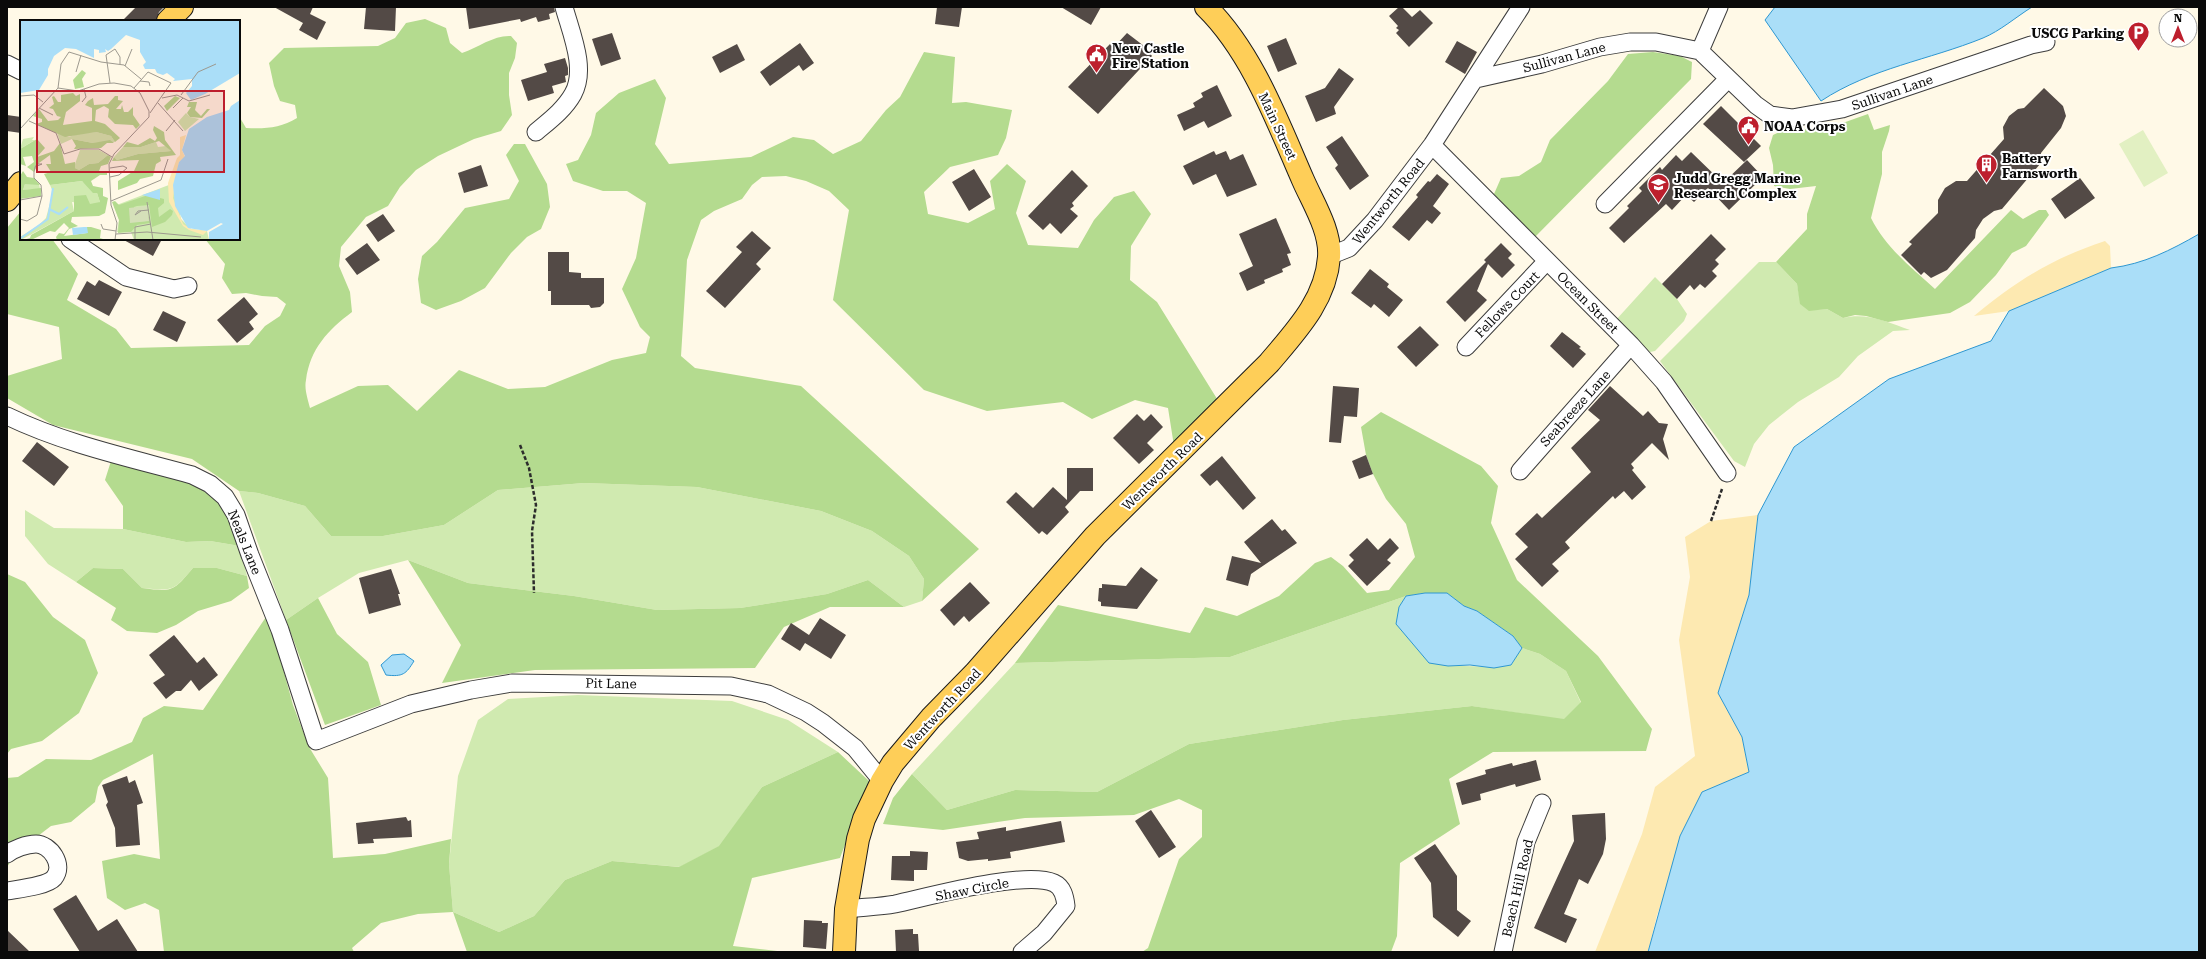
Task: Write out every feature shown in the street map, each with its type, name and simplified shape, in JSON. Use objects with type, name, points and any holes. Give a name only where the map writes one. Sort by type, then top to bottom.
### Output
[{"type":"main road","points":[[169,20],[182,7]]},
{"type":"main road","name":"Main Street","points":[[1206,7],[1220,23],[1243,56],[1268,103],[1328,239],[1329,256]]},
{"type":"main road","name":"Wentworth Road","points":[[844,952],[846,909],[858,839],[864,819],[882,781],[901,753],[975,673],[1096,536],[1230,403],[1274,356],[1317,300],[1324,283],[1329,256]]},
{"type":"street","points":[[536,132],[558,112],[573,94],[579,70],[564,7]]},
{"type":"street","name":"Wentworth Road","points":[[1329,256],[1349,248],[1375,220],[1432,145],[1476,79],[1520,7]]},
{"type":"street","points":[[1700,50],[1719,7]]},
{"type":"street","name":"Sullivan Lane","points":[[1476,79],[1542,64],[1600,47],[1630,42],[1656,42],[1700,50],[1728,79],[1770,115],[1792,118],[1842,109],[2031,45],[2046,42]]},
{"type":"street","points":[[7,64],[20,70]]},
{"type":"street","points":[[1605,204],[1728,79]]},
{"type":"street","name":"Ocean Street","points":[[1432,145],[1631,345],[1664,382],[1727,473]]},
{"type":"street","points":[[71,240],[126,277],[174,289],[188,286]]},
{"type":"street","name":"Fellows Court","points":[[1466,347],[1547,261]]},
{"type":"street","name":"Seabreeze Lane","points":[[1520,471],[1631,345]]},
{"type":"street","name":"Neals Lane","points":[[7,416],[38,430],[192,475],[210,484],[225,497],[236,515],[250,555],[280,630],[316,741]]},
{"type":"street","name":"Pit Lane","points":[[316,741],[411,704],[464,691],[512,683],[731,686],[768,694],[806,712],[823,723],[855,748],[882,781]]},
{"type":"street","name":"Beach Hill Road","points":[[1503,952],[1526,842],[1542,803]]},
{"type":"street","points":[[7,854],[26,846],[37,844],[47,848],[56,857],[58,868],[55,877],[47,882],[7,891]]},
{"type":"street","name":"Shaw Circle","points":[[846,909],[893,904],[997,882],[1036,881],[1054,883],[1064,893],[1066,906],[1044,933],[1022,952]]},
{"type":"path","points":[[520,444],[528,468],[536,505],[532,531],[534,593]]},
{"type":"path","points":[[1711,520],[1727,473]]},
{"type":"green space","points":[[425,19],[446,28],[450,43],[462,53],[493,39],[511,36],[517,43],[515,58],[509,73],[509,95],[512,115],[501,131],[474,139],[438,156],[416,170],[400,187],[388,206],[366,217],[341,247],[339,266],[350,292],[352,312],[328,333],[316,350],[312,359],[308,369],[306,383],[306,394],[310,408],[358,386],[388,385],[417,411],[459,370],[508,389],[545,387],[612,360],[646,353],[650,337],[640,327],[622,289],[636,258],[646,203],[627,191],[603,191],[573,181],[566,164],[578,160],[591,135],[596,113],[619,93],[655,79],[666,98],[655,144],[669,164],[751,157],[793,137],[814,140],[833,154],[861,141],[886,110],[900,97],[924,52],[955,57],[952,103],[966,102],[1012,110],[1006,138],[998,155],[950,167],[924,192],[928,214],[968,223],[995,209],[990,181],[1007,164],[1026,181],[1016,213],[1028,245],[1078,248],[1094,220],[1114,197],[1134,191],[1151,214],[1131,246],[1130,280],[1157,302],[1219,402],[1174,446],[1168,408],[1135,400],[1092,419],[1063,402],[987,411],[924,390],[833,300],[849,210],[829,191],[806,181],[786,176],[762,177],[752,185],[742,199],[714,211],[701,220],[687,260],[681,356],[695,368],[801,386],[979,549],[922,601],[924,579],[909,556],[872,531],[821,511],[697,487],[584,483],[498,490],[444,525],[383,536],[331,536],[305,506],[258,493],[239,491],[192,459],[53,425],[7,398],[7,376],[62,359],[59,327],[7,314],[7,228],[20,212],[20,240],[53,240],[78,274],[67,300],[116,329],[131,348],[249,345],[265,326],[280,316],[286,304],[277,297],[246,293],[232,294],[222,278],[225,264],[206,240],[240,240],[240,118],[246,128],[266,128],[279,126],[297,118],[295,105],[280,101],[274,86],[269,63],[284,48],[378,46],[395,38],[406,23]]},
{"type":"green space","points":[[1653,52],[1680,56],[1692,62],[1691,79],[1534,238],[1494,194],[1501,178],[1519,176],[1541,162],[1550,140],[1608,81],[1628,54]]},
{"type":"green space","points":[[1868,114],[1874,130],[1890,125],[1882,152],[1882,174],[1871,218],[1891,248],[1935,289],[2011,210],[2023,219],[2039,210],[2046,210],[2049,215],[2026,246],[2012,253],[1996,275],[1970,302],[1950,313],[1888,322],[1866,316],[1855,315],[1843,318],[1827,309],[1809,311],[1800,304],[1797,284],[1776,262],[1807,229],[1807,214],[1816,186],[1790,189],[1774,186],[1773,165],[1769,148],[1773,135],[1793,126],[1809,130],[1837,125]]},
{"type":"green space","points":[[2143,130],[2168,173],[2144,187],[2119,144]]},
{"type":"green space","points":[[514,144],[525,144],[547,184],[550,207],[541,229],[527,237],[511,253],[485,288],[461,301],[436,310],[421,303],[418,279],[422,256],[437,242],[465,208],[509,199],[519,181],[506,155]]},
{"type":"green space","points":[[1759,262],[1776,262],[1797,284],[1801,304],[1809,310],[1827,309],[1843,318],[1852,316],[1869,317],[1910,330],[1893,331],[1858,356],[1839,377],[1798,402],[1769,425],[1754,444],[1745,467],[1734,461],[1660,361]]},
{"type":"green space","points":[[1655,277],[1677,299],[1687,314],[1684,321],[1655,351],[1650,352],[1615,321]]},
{"type":"green space","points":[[1381,412],[1481,466],[1498,486],[1491,523],[1517,580],[1598,656],[1652,729],[1646,751],[1493,752],[1449,779],[1460,824],[1400,863],[1397,936],[1391,952],[1142,952],[1148,948],[1179,859],[1202,837],[1202,810],[1179,799],[1134,815],[1025,818],[943,830],[883,824],[893,798],[912,774],[947,810],[1015,790],[1097,792],[1189,744],[1343,720],[1472,706],[1564,719],[1581,702],[1566,671],[1540,654],[1522,648],[1513,636],[1477,611],[1464,606],[1447,593],[1425,593],[1406,596],[1230,657],[1015,663],[1058,605],[1190,633],[1205,607],[1237,616],[1279,596],[1315,563],[1331,557],[1343,566],[1367,593],[1389,590],[1415,557],[1406,524],[1386,499],[1373,474],[1366,455],[1361,427]]},
{"type":"green space","points":[[111,461],[191,483],[221,502],[240,546],[210,541],[186,542],[123,529],[123,506],[105,480]]},
{"type":"green space","points":[[584,483],[697,487],[821,511],[872,531],[909,556],[924,579],[922,601],[904,607],[868,580],[827,594],[740,608],[657,610],[574,596],[468,583],[408,560],[359,573],[286,620],[239,491],[258,493],[305,506],[331,536],[383,536],[444,525],[498,490]]},
{"type":"green space","points":[[25,510],[54,528],[123,529],[186,542],[210,541],[240,546],[247,576],[217,568],[193,568],[176,586],[160,590],[142,588],[123,569],[93,568],[76,582],[48,564],[25,536]]},
{"type":"green space","points":[[408,560],[468,583],[574,596],[657,610],[740,608],[827,594],[868,580],[904,607],[830,607],[784,627],[755,668],[535,670],[442,683],[461,645]]},
{"type":"green space","points":[[93,568],[123,569],[142,588],[166,590],[181,582],[193,568],[217,568],[247,576],[249,588],[231,601],[198,611],[176,625],[157,633],[127,631],[111,620],[116,608],[76,582]]},
{"type":"green space","points":[[7,574],[25,582],[53,617],[85,640],[98,673],[79,713],[42,741],[11,749],[7,754]]},
{"type":"green space","points":[[1406,596],[1399,607],[1448,666],[1495,667],[1511,665],[1522,648],[1540,654],[1566,671],[1581,703],[1564,720],[1472,706],[1343,720],[1189,744],[1097,792],[1015,790],[947,810],[912,774],[1015,663],[1230,657]]},
{"type":"green space","points":[[318,598],[337,634],[368,662],[381,705],[325,725],[286,620]]},
{"type":"green space","points":[[268,614],[293,705],[309,747],[328,778],[333,858],[385,854],[451,839],[449,864],[453,912],[418,914],[381,923],[352,948],[354,952],[164,952],[159,910],[145,903],[125,910],[107,898],[102,861],[134,854],[160,859],[153,754],[103,780],[98,787],[95,802],[71,822],[51,826],[17,852],[7,867],[7,778],[18,777],[46,759],[91,760],[132,742],[143,718],[164,706],[203,710]]},
{"type":"green space","points":[[578,695],[732,701],[788,720],[838,752],[762,787],[720,846],[680,867],[612,861],[565,880],[534,916],[499,932],[453,912],[449,864],[458,776],[478,720],[508,699]]},
{"type":"green space","points":[[838,752],[869,781],[840,858],[752,878],[733,946],[786,952],[467,952],[453,912],[499,932],[534,916],[565,880],[612,861],[679,867],[719,846],[762,787]]},
{"type":"sand","points":[[2105,241],[2110,246],[2111,268],[2009,311],[1974,316],[2020,281],[2068,255]]},
{"type":"sand","points":[[1758,515],[1749,595],[1718,693],[1742,737],[1749,772],[1702,792],[1657,915],[1648,952],[1595,952],[1642,834],[1655,787],[1695,756],[1679,640],[1690,577],[1685,537],[1711,521]]},
{"type":"water","points":[[1775,7],[2032,7],[2002,28],[1983,38],[1963,46],[1880,72],[1860,80],[1821,101],[1765,20]]},
{"type":"water","points":[[2199,234],[2199,952],[1648,952],[1680,836],[1702,792],[1749,772],[1742,737],[1718,693],[1749,595],[1758,515],[1794,447],[1889,379],[1991,341],[2009,311],[2111,268],[2135,263],[2157,256]]},
{"type":"water","points":[[1425,593],[1447,593],[1464,606],[1477,611],[1513,636],[1522,648],[1511,665],[1494,668],[1470,665],[1448,666],[1429,663],[1396,624],[1399,607],[1406,596]]},
{"type":"water","points":[[404,654],[414,661],[409,669],[400,675],[386,675],[381,665],[392,655]]},
{"type":"building","points":[[136,7],[164,7],[159,12],[156,20],[123,20]]},
{"type":"building","points":[[274,7],[313,7],[310,14],[326,22],[317,40],[299,30],[303,23]]},
{"type":"building","points":[[366,7],[396,7],[395,31],[364,29]]},
{"type":"building","points":[[466,7],[554,7],[555,12],[549,14],[550,19],[538,22],[536,17],[521,22],[520,19],[469,29]]},
{"type":"building","points":[[937,7],[962,7],[959,27],[935,24]]},
{"type":"building","points":[[1061,7],[1101,7],[1091,25]]},
{"type":"building","points":[[1399,7],[1402,7],[1412,17],[1420,10],[1433,23],[1409,47],[1396,33],[1399,30],[1396,28],[1398,26],[1389,16]]},
{"type":"building","points":[[612,33],[621,59],[601,66],[592,39]]},
{"type":"building","name":"New Castle Fire Station","points":[[1127,33],[1144,46],[1152,56],[1098,114],[1068,87],[1110,44],[1114,47]]},
{"type":"building","points":[[1286,38],[1297,64],[1278,72],[1267,46]]},
{"type":"building","points":[[1457,41],[1477,52],[1465,74],[1445,62]]},
{"type":"building","points":[[800,43],[814,63],[803,71],[799,65],[770,86],[760,72]]},
{"type":"building","points":[[737,44],[745,60],[720,73],[712,57]]},
{"type":"building","points":[[565,58],[568,68],[568,75],[565,76],[566,82],[552,86],[554,93],[528,101],[521,80],[547,72],[544,64]]},
{"type":"building","points":[[1339,68],[1354,79],[1334,107],[1336,114],[1316,122],[1305,96],[1325,88]]},
{"type":"building","points":[[1217,85],[1232,116],[1208,128],[1204,121],[1184,131],[1177,115],[1195,107],[1193,103],[1203,97],[1201,93]]},
{"type":"building","name":"Battery Farnsworth","points":[[2044,88],[2063,106],[2066,116],[2061,128],[2041,153],[2040,164],[2002,209],[1994,211],[1983,219],[1976,230],[1975,238],[1947,270],[1931,278],[1924,272],[1921,275],[1901,255],[1912,244],[1909,242],[1938,213],[1938,200],[1945,188],[1956,181],[1967,181],[2004,139],[2003,127],[2009,116],[2018,109],[2024,108]]},
{"type":"building","points":[[1721,106],[1761,146],[1744,162],[1703,124]]},
{"type":"building","points":[[7,115],[20,117],[20,133],[7,131]]},
{"type":"building","points":[[1342,136],[1369,176],[1350,190],[1335,168],[1338,165],[1326,147]]},
{"type":"building","points":[[1214,151],[1216,155],[1226,151],[1230,160],[1243,154],[1257,185],[1227,197],[1216,174],[1193,185],[1183,166]]},
{"type":"building","points":[[1691,152],[1723,183],[1747,160],[1763,177],[1729,210],[1708,188],[1694,202],[1686,195],[1672,210],[1666,204],[1624,243],[1609,228],[1629,208],[1627,206],[1642,191],[1639,188],[1660,167],[1662,170],[1676,155],[1682,161]]},
{"type":"building","points":[[481,165],[488,186],[464,193],[458,173]]},
{"type":"building","points":[[974,169],[991,197],[969,211],[952,182]]},
{"type":"building","points":[[1072,170],[1088,186],[1072,203],[1074,206],[1070,209],[1078,216],[1061,234],[1050,223],[1043,230],[1028,216]]},
{"type":"building","points":[[1437,174],[1449,184],[1433,206],[1441,213],[1432,224],[1427,220],[1409,241],[1392,227],[1418,197],[1416,195],[1428,181],[1430,182]]},
{"type":"building","points":[[2080,178],[2095,198],[2065,219],[2051,199]]},
{"type":"building","points":[[383,214],[395,231],[378,242],[366,225]]},
{"type":"building","points":[[1276,218],[1291,253],[1287,254],[1291,265],[1282,269],[1283,272],[1264,280],[1265,283],[1247,291],[1239,273],[1253,266],[1239,234]]},
{"type":"building","points":[[752,231],[771,248],[756,264],[761,269],[725,308],[706,291],[742,252],[736,247]]},
{"type":"building","points":[[1711,234],[1726,249],[1715,260],[1719,264],[1712,271],[1717,276],[1705,288],[1700,284],[1694,290],[1690,285],[1677,299],[1662,284]]},
{"type":"building","points":[[124,240],[161,240],[153,256]]},
{"type":"building","points":[[367,243],[380,260],[357,275],[345,259]]},
{"type":"building","points":[[1501,243],[1512,254],[1508,258],[1515,265],[1502,278],[1488,264],[1477,291],[1487,300],[1465,322],[1446,302],[1486,262],[1484,260]]},
{"type":"building","points":[[548,252],[569,252],[569,272],[581,273],[581,278],[604,278],[604,303],[600,307],[591,308],[589,305],[551,305],[551,291],[548,291]]},
{"type":"building","points":[[1370,269],[1389,284],[1387,287],[1403,300],[1389,317],[1374,304],[1371,308],[1351,293]]},
{"type":"building","points":[[99,280],[122,292],[109,316],[77,299],[87,281],[95,286]]},
{"type":"building","points":[[244,297],[258,314],[249,322],[254,329],[237,343],[217,320]]},
{"type":"building","points":[[163,311],[186,322],[177,342],[153,330]]},
{"type":"building","points":[[1420,326],[1439,345],[1416,367],[1397,347]]},
{"type":"building","points":[[1562,332],[1581,347],[1579,348],[1586,354],[1573,368],[1550,346]]},
{"type":"building","points":[[1333,386],[1359,388],[1357,417],[1344,416],[1341,443],[1329,442]]},
{"type":"building","points":[[1610,386],[1643,416],[1648,411],[1659,423],[1668,424],[1663,439],[1669,460],[1652,443],[1631,464],[1634,468],[1632,470],[1646,487],[1632,500],[1624,491],[1615,499],[1613,496],[1565,542],[1570,548],[1552,564],[1559,571],[1542,587],[1515,559],[1528,547],[1515,534],[1537,513],[1542,518],[1591,472],[1571,448],[1600,420],[1588,410]]},
{"type":"building","points":[[1137,414],[1144,421],[1151,414],[1163,427],[1147,443],[1154,450],[1139,464],[1113,438]]},
{"type":"building","points":[[37,442],[69,467],[54,486],[22,461]]},
{"type":"building","points":[[1366,455],[1373,474],[1359,479],[1352,461]]},
{"type":"building","points":[[1222,456],[1256,498],[1243,510],[1217,480],[1210,486],[1200,475]]},
{"type":"building","points":[[1067,468],[1093,468],[1093,491],[1080,491],[1065,507],[1069,512],[1047,535],[1042,531],[1039,534],[1006,502],[1016,492],[1033,508],[1053,487],[1067,500]]},
{"type":"building","points":[[1272,519],[1282,531],[1285,529],[1297,543],[1251,574],[1248,586],[1226,580],[1232,556],[1261,563],[1244,542]]},
{"type":"building","points":[[1367,538],[1378,550],[1390,538],[1399,548],[1387,560],[1391,563],[1367,586],[1348,566],[1354,560],[1349,555]]},
{"type":"building","points":[[1141,567],[1158,580],[1137,609],[1101,606],[1101,602],[1098,601],[1099,588],[1102,588],[1102,584],[1126,586]]},
{"type":"building","points":[[391,569],[400,594],[398,594],[401,605],[369,614],[359,578]]},
{"type":"building","points":[[970,582],[990,603],[969,622],[964,616],[954,626],[940,610]]},
{"type":"building","points":[[820,618],[846,635],[831,659],[805,643],[800,651],[781,639],[791,623],[809,635]]},
{"type":"building","points":[[174,635],[197,663],[204,657],[218,675],[199,691],[191,680],[181,691],[176,691],[166,699],[153,683],[165,675],[149,655]]},
{"type":"building","points":[[1536,760],[1541,780],[1516,787],[1515,784],[1480,794],[1481,800],[1462,805],[1456,783],[1486,774],[1485,770],[1512,763],[1513,766]]},
{"type":"building","points":[[127,776],[129,783],[135,780],[143,803],[137,805],[140,845],[116,847],[115,828],[106,805],[108,802],[102,785]]},
{"type":"building","points":[[1151,810],[1176,847],[1159,858],[1135,821]]},
{"type":"building","points":[[1605,813],[1606,839],[1603,854],[1588,884],[1579,879],[1564,914],[1577,919],[1566,943],[1534,928],[1574,841],[1572,815]]},
{"type":"building","points":[[406,817],[408,821],[411,820],[412,837],[373,839],[374,843],[358,844],[356,823]]},
{"type":"building","points":[[1061,821],[1065,842],[1010,852],[1011,858],[988,861],[988,859],[968,861],[959,858],[956,842],[979,839],[977,832],[1006,827],[1006,831]]},
{"type":"building","points":[[1435,844],[1457,876],[1457,910],[1471,921],[1458,937],[1433,917],[1431,883],[1414,858]]},
{"type":"building","points":[[910,851],[928,852],[927,870],[914,870],[914,881],[891,880],[892,856],[910,856]]},
{"type":"building","points":[[76,895],[98,931],[117,919],[138,952],[80,952],[53,909]]},
{"type":"building","points":[[804,920],[822,921],[822,923],[828,923],[826,949],[803,947]]},
{"type":"building","points":[[913,929],[913,934],[918,934],[919,951],[896,952],[895,930]]},
{"type":"building","points":[[7,930],[30,952],[7,952]]},
{"type":"place","name":"USCG Parking","points":[[2139,52]]},
{"type":"place","name":"New Castle Fire Station","points":[[1097,74]]},
{"type":"place","name":"NOAA Corps","points":[[1749,146]]},
{"type":"place","name":"Battery Farnsworth","points":[[1987,184]]},
{"type":"place","name":"Judd Gregg Marine Research Complex","points":[[1658,204]]}]
